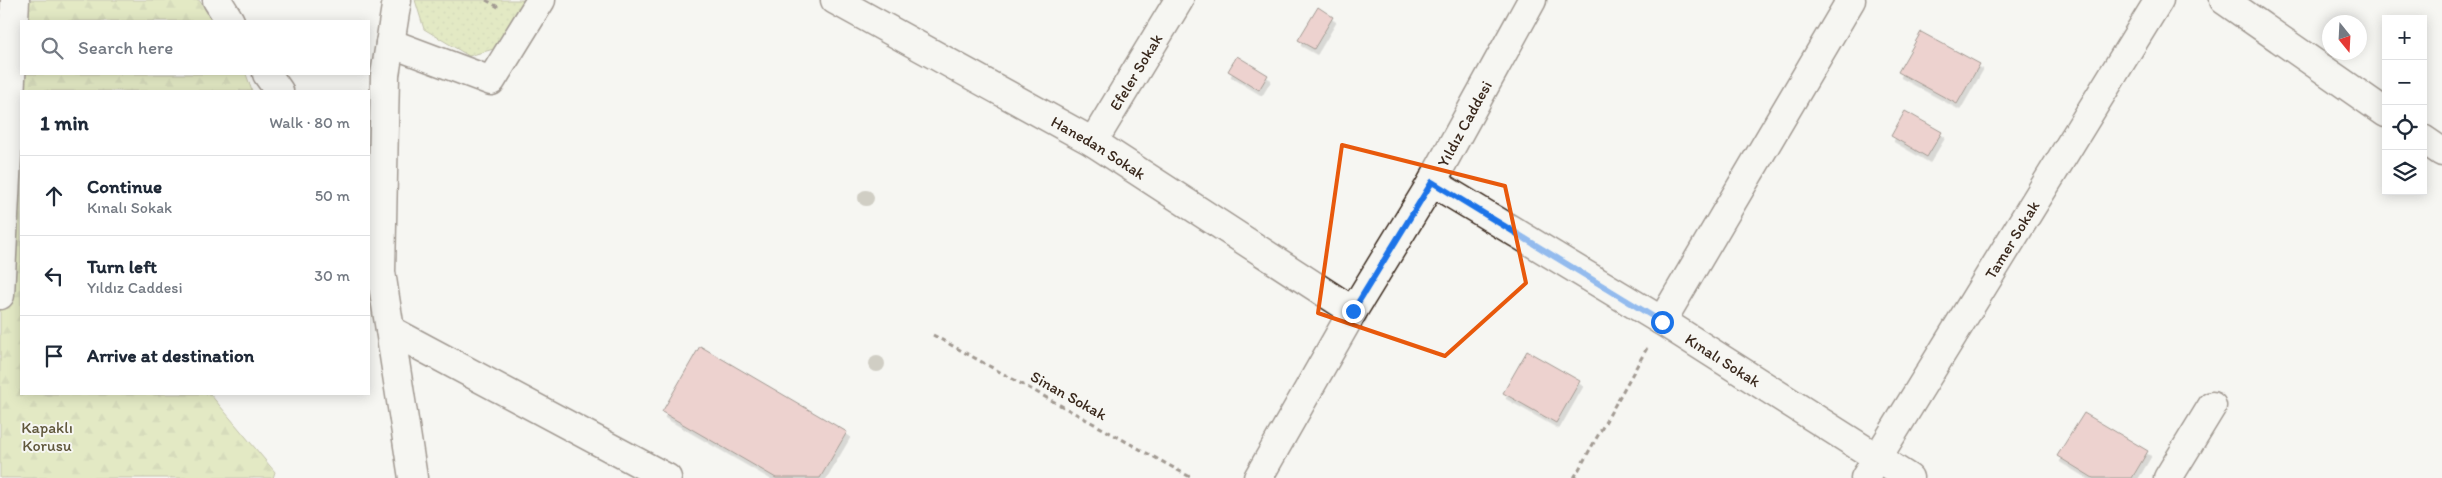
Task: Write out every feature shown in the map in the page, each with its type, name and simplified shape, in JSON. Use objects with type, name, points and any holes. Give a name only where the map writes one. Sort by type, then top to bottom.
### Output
[{"type":"street","points":[[0,295],[15,0]]},
{"type":"street","points":[[217,0],[229,20]]},
{"type":"street","points":[[397,0],[385,75],[375,227],[413,478]]},
{"type":"street","points":[[390,43],[491,81],[541,0]]},
{"type":"street","name":"Hanedan Sokak","points":[[835,0],[867,8],[1093,142],[1353,311]]},
{"type":"street","name":"Efeler Sokak","points":[[1093,142],[1179,0]]},
{"type":"street","name":"Yıldız Caddesi","points":[[1258,478],[1353,311],[1432,182],[1532,0]]},
{"type":"street","points":[[1662,322],[1852,0]]},
{"type":"street","name":"Tamer Sokak","points":[[1870,468],[2159,0]]},
{"type":"street","points":[[2224,0],[2382,110]]},
{"type":"street","points":[[268,75],[278,90]]},
{"type":"street","points":[[2427,142],[2442,152]]},
{"type":"street","name":"Kınalı Sokak","points":[[1432,182],[1662,322],[1870,468],[1909,478]]},
{"type":"street","points":[[390,330],[667,478]]},
{"type":"street","points":[[2168,478],[2212,406]]},
{"type":"path","points":[[486,0],[508,13]]},
{"type":"path","points":[[1574,478],[1662,322]]},
{"type":"path","name":"Sinan Sokak","points":[[933,335],[1192,478]]},
{"type":"highlighted area","points":[[1342,145],[1505,186],[1526,283],[1445,356],[1318,313]]},
{"type":"green space","name":"Kapaklı Korusu","points":[[0,0],[199,0],[212,20],[20,20],[20,75],[246,75],[252,90],[20,90],[20,395],[211,395],[275,472],[273,478],[0,478]]},
{"type":"green space","points":[[415,0],[526,0],[497,48],[469,56],[424,29]]},
{"type":"building","points":[[1318,7],[1333,17],[1314,49],[1298,40]]},
{"type":"building","points":[[1921,32],[1980,64],[1957,104],[1898,72]]},
{"type":"building","points":[[1237,56],[1268,75],[1259,90],[1228,71]]},
{"type":"building","points":[[1905,111],[1942,132],[1927,157],[1891,136]]},
{"type":"building","points":[[700,346],[847,432],[820,478],[776,478],[662,412]]},
{"type":"building","points":[[1527,351],[1580,381],[1556,423],[1503,393]]},
{"type":"building","points":[[2084,413],[2148,451],[2132,478],[2093,478],[2057,456]]},
{"type":"route","points":[[1353,311],[1432,182],[1662,322]]}]
